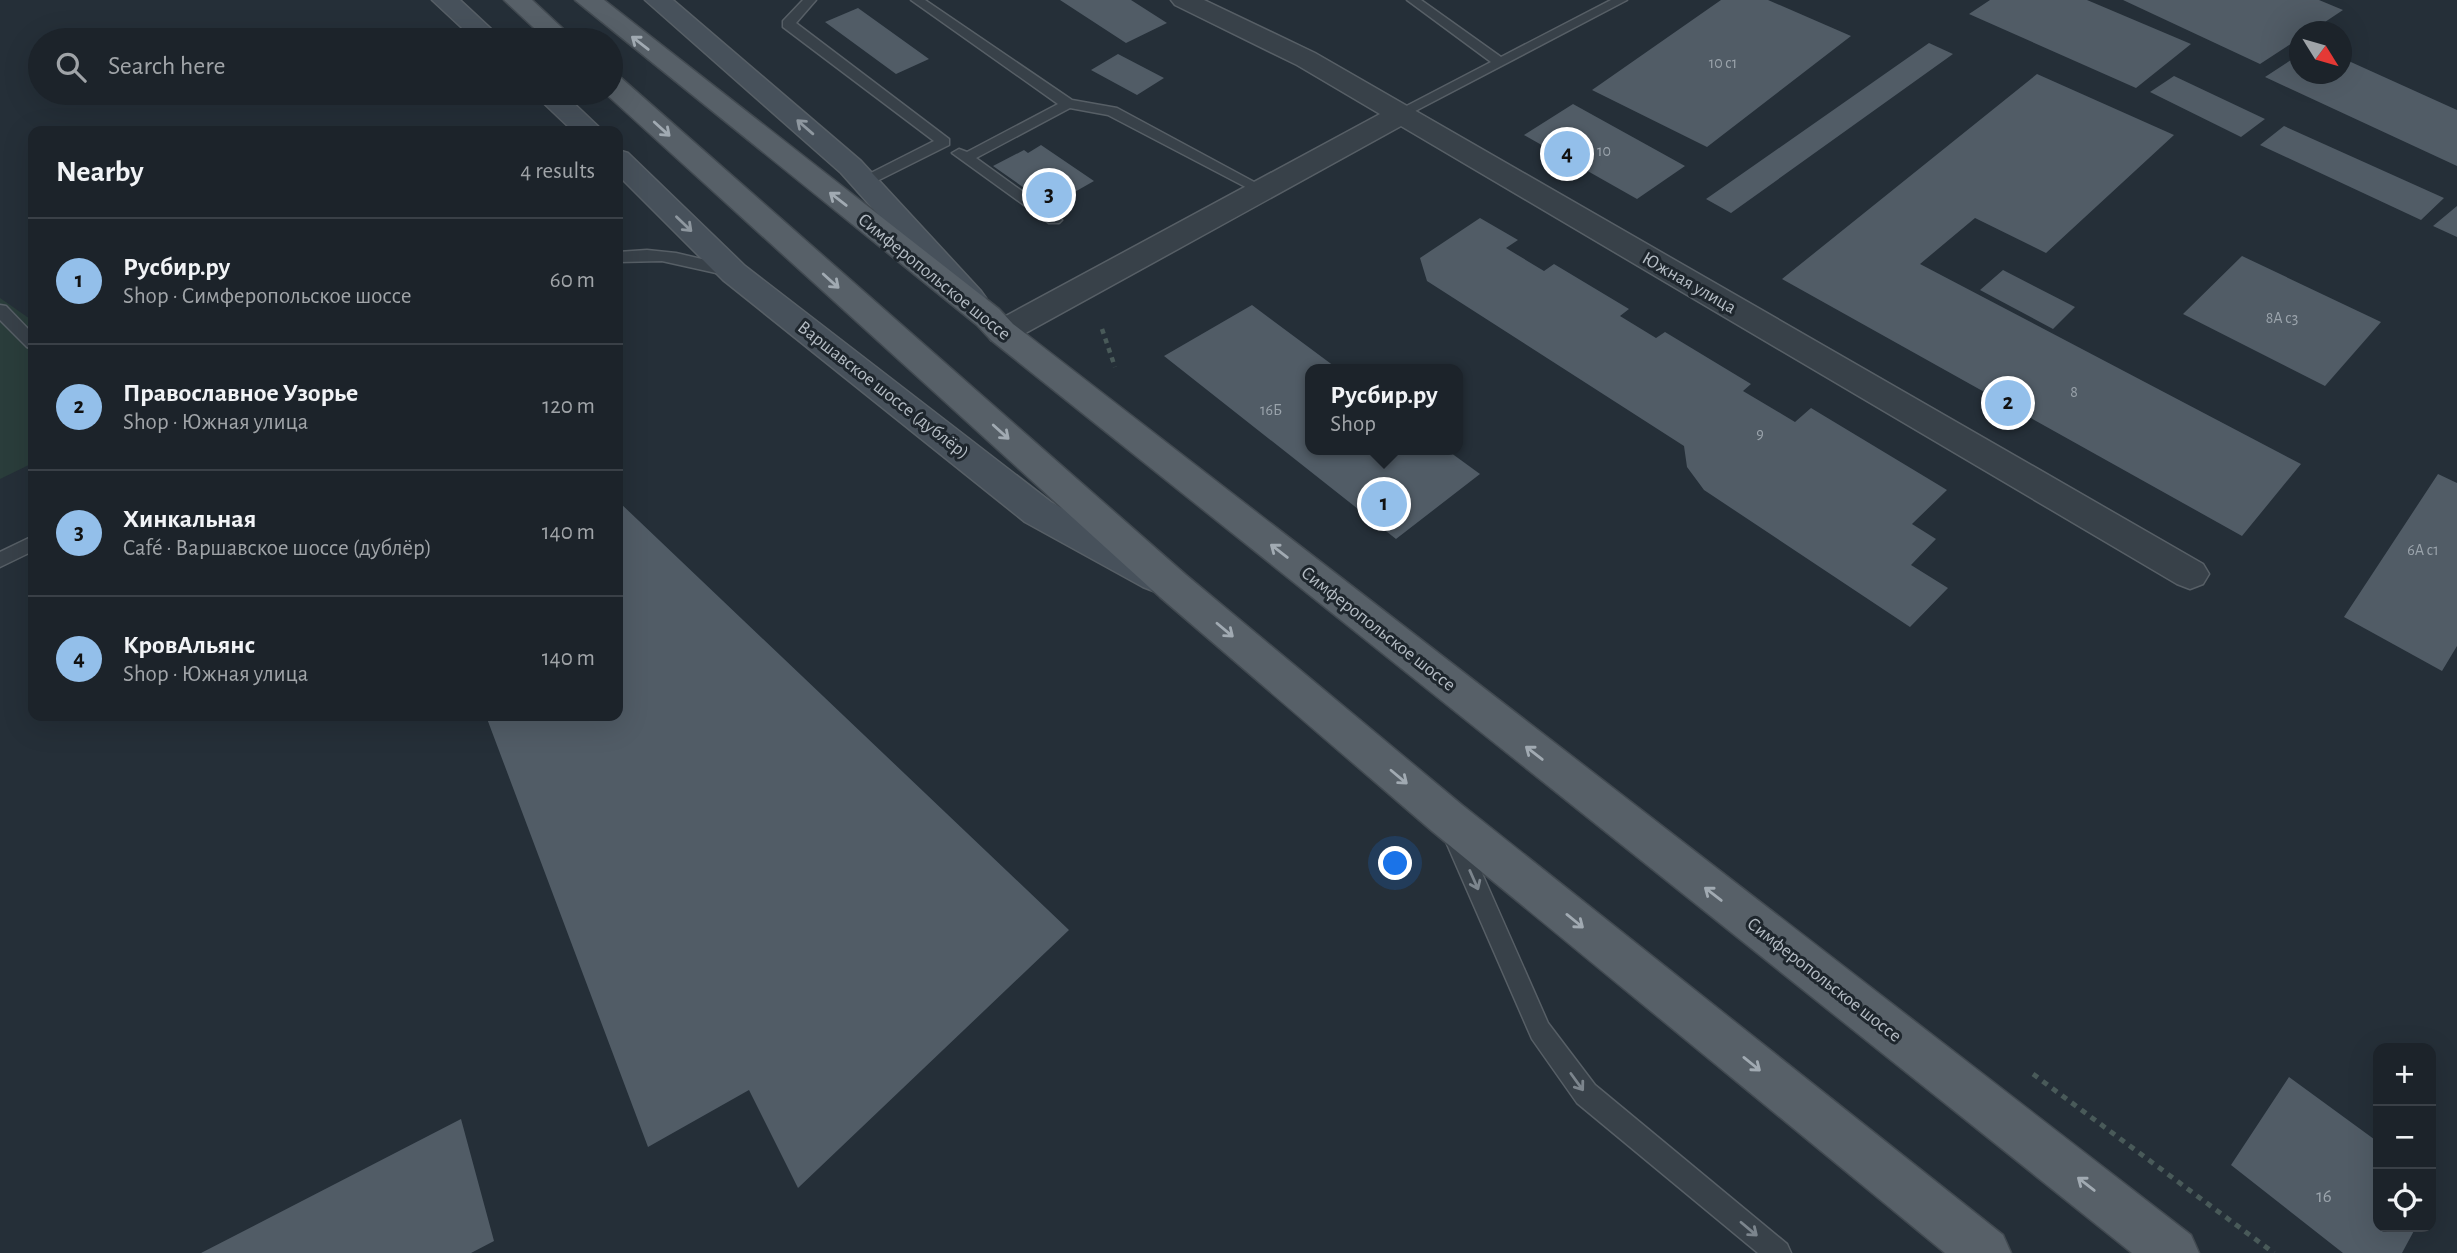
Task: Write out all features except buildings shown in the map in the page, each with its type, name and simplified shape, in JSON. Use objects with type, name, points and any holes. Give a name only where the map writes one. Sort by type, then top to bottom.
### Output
[{"type":"main road","points":[[446,0],[476,28]]},
{"type":"main road","points":[[517,0],[548,28]]},
{"type":"main road","name":"Симферопольское шоссе","points":[[588,0],[995,325],[2173,1253]]},
{"type":"main road","points":[[658,0],[851,167],[995,325]]},
{"type":"main road","points":[[623,95],[1173,586],[1447,818],[1985,1253]]},
{"type":"main road","points":[[560,105],[583,126]]},
{"type":"main road","name":"Варшавское шоссе (дублёр)","points":[[623,164],[734,273],[1038,512],[1173,586]]},
{"type":"street","name":"Южная улица","points":[[1184,0],[1306,59],[2190,573]]},
{"type":"street","points":[[995,325],[1262,190],[1401,115]]},
{"type":"lane","points":[[810,0],[788,24],[944,142],[1054,220]]},
{"type":"lane","points":[[917,0],[1068,104],[1111,111],[1262,190]]},
{"type":"lane","points":[[1413,0],[1500,63]]},
{"type":"lane","points":[[1401,115],[1621,0]]},
{"type":"lane","points":[[966,158],[1068,104]]},
{"type":"lane","points":[[864,182],[944,142]]},
{"type":"lane","points":[[623,256],[666,257],[734,273]]},
{"type":"lane","points":[[0,310],[28,338]]},
{"type":"lane","points":[[0,560],[28,546]]},
{"type":"lane","points":[[1447,818],[1540,1031],[1586,1094],[1778,1253]]},
{"type":"path","points":[[2074,1106],[2274,1253]]},
{"type":"green space","points":[[0,298],[28,318],[28,465],[0,479]]},
{"type":"place","name":"КровАльянс","points":[[1567,154]]},
{"type":"place","name":"Хинкальная","points":[[1049,195]]},
{"type":"place","name":"Православное Узорье","points":[[2008,403]]},
{"type":"place","name":"Русбир.ру","points":[[1384,504]]}]
